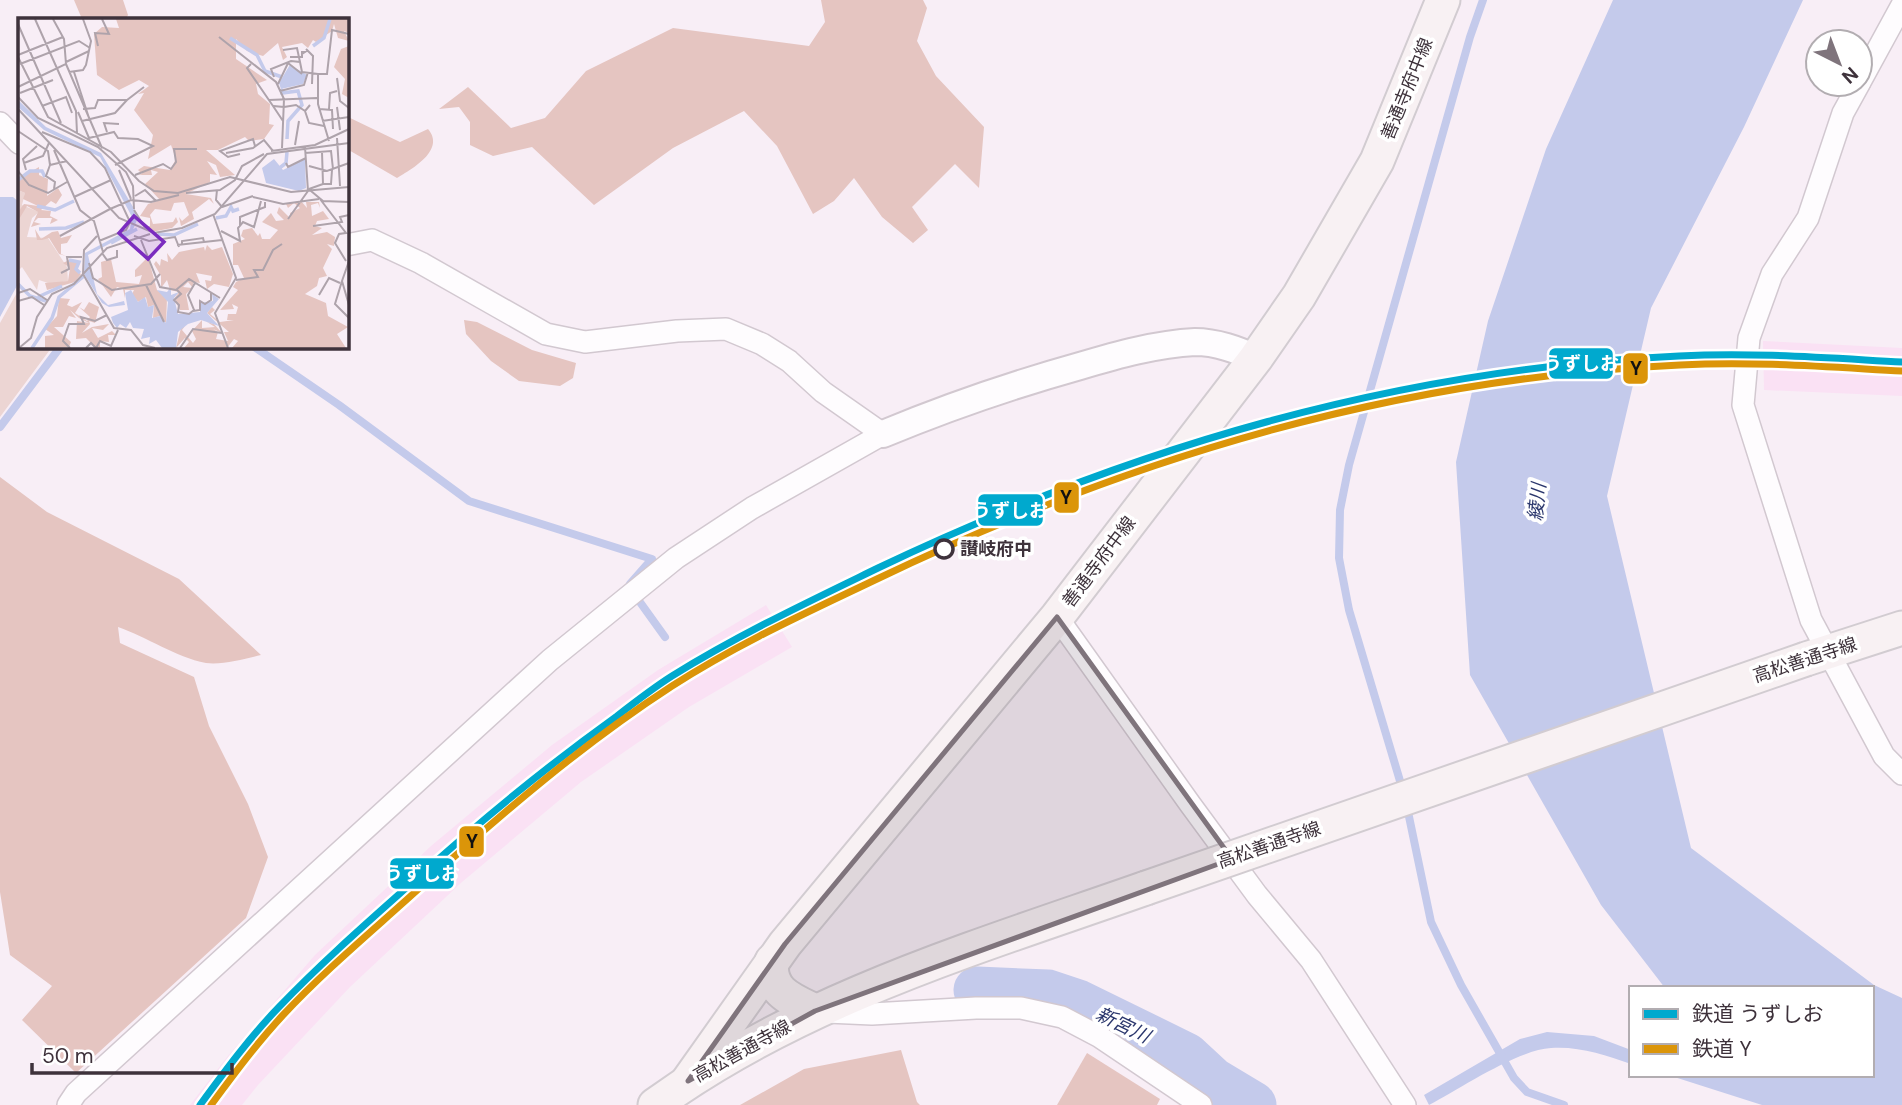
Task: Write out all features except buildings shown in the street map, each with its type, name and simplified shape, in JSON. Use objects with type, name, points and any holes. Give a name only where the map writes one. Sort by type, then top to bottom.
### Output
[{"type":"main road","name":"善通寺府中線","points":[[688,1081],[772,961],[1057,617],[1256,358],[1299,296],[1377,161],[1443,0]]},
{"type":"main road","name":"高松善通寺線","points":[[655,1105],[688,1081],[815,1011],[961,953],[1902,628]]},
{"type":"main road","points":[[772,961],[770,974],[776,986],[793,1001],[815,1011]]},
{"type":"street","points":[[1874,56],[1902,5]]},
{"type":"street","points":[[1851,98],[1843,113],[1808,218],[1772,274],[1749,338],[1743,405],[1811,620],[1818,656],[1884,756],[1902,774]]},
{"type":"street","points":[[0,123],[18,142]]},
{"type":"street","points":[[348,245],[372,240],[421,263],[546,334],[585,342],[677,331],[726,329],[762,344],[789,361],[823,391],[883,434]]},
{"type":"street","points":[[77,1101],[417,779],[550,660],[676,558],[730,522],[883,434],[1010,385],[1134,351],[1196,342],[1229,347],[1256,358]]},
{"type":"street","points":[[1057,617],[1257,895],[1311,960],[1405,1105]]},
{"type":"street","points":[[815,1011],[872,1014],[1021,1008],[1062,1017],[1139,1062],[1201,1105]]},
{"type":"highlighted area","points":[[1057,617],[1232,859],[815,1011],[688,1081],[785,944]]},
{"type":"shaded area","points":[[74,0],[123,0],[128,15],[126,18],[82,18]]},
{"type":"shaded area","points":[[821,0],[923,0],[927,8],[917,41],[936,76],[984,127],[979,188],[955,164],[912,207],[928,230],[913,243],[882,217],[854,178],[834,201],[813,214],[777,146],[744,111],[673,148],[594,205],[532,147],[493,156],[470,145],[470,122],[459,107],[439,109],[468,87],[511,128],[545,118],[586,71],[673,28],[809,46],[825,22]]},
{"type":"shaded area","points":[[348,117],[400,142],[428,129],[433,144],[430,151],[411,170],[397,178],[348,150]]},
{"type":"shaded area","points":[[18,291],[18,348],[51,348],[0,417],[0,323]]},
{"type":"shaded area","points":[[464,320],[477,322],[532,350],[576,363],[573,378],[560,386],[519,381],[491,361],[466,334]]},
{"type":"shaded area","points":[[1763,341],[1902,348],[1902,396],[1764,390]]},
{"type":"shaded area","points":[[0,477],[47,512],[179,579],[261,655],[206,663],[183,656],[118,627],[120,643],[194,677],[209,726],[248,804],[268,857],[246,918],[76,1073],[22,1020],[52,986],[10,955],[0,892]]},
{"type":"shaded area","points":[[766,605],[792,647],[689,707],[581,782],[462,882],[350,987],[242,1105],[190,1105],[227,1057],[315,955],[431,846],[552,745],[658,670]]},
{"type":"shaded area","points":[[901,1050],[920,1105],[740,1105],[804,1069]]},
{"type":"shaded area","points":[[1087,1053],[1160,1099],[1157,1105],[1057,1105]]},
{"type":"water","name":"綾川","points":[[1613,0],[1803,0],[1744,127],[1651,308],[1607,496],[1691,848],[1874,985],[1902,998],[1902,1105],[1762,1105],[1674,1077],[1874,1077],[1874,986],[1663,986],[1601,905],[1470,675],[1456,462],[1488,321],[1546,149]]},
{"type":"water","points":[[0,197],[13,197],[18,201],[18,284],[0,317]]},
{"type":"water","points":[[1547,1032],[1594,1036],[1629,1049],[1629,1063],[1582,1050],[1537,1050],[1506,1062],[1429,1105],[1424,1095],[1520,1039]]},
{"type":"waterway","points":[[1403,791],[1349,610],[1339,558],[1340,510],[1349,465],[1470,37],[1483,0]]},
{"type":"waterway","points":[[0,427],[59,348]]},
{"type":"waterway","points":[[256,348],[339,405],[469,501],[652,559],[630,584]]},
{"type":"waterway","points":[[637,598],[665,637]]},
{"type":"waterway","points":[[1407,807],[1431,922],[1461,985],[1514,1078],[1527,1092],[1564,1105]]},
{"type":"waterway","name":"新宮川","points":[[977,990],[1048,993],[1078,1003],[1186,1056],[1213,1081],[1253,1105]]},
{"type":"rail line","name":"うずしお","points":[[200,1105],[258,1030],[328,958],[463,838],[591,735],[665,681],[722,647],[878,568],[974,525],[1169,451],[1268,421],[1369,397],[1471,378],[1574,364],[1679,356],[1791,356],[1902,362]]},
{"type":"rail line","name":"Y","points":[[211,1105],[264,1037],[317,981],[483,831],[607,731],[672,686],[747,642],[973,535],[1168,461],[1268,431],[1368,406],[1471,387],[1574,373],[1680,365],[1791,365],[1902,371]]},
{"type":"place","name":"讃岐府中","points":[[944,549]]}]
